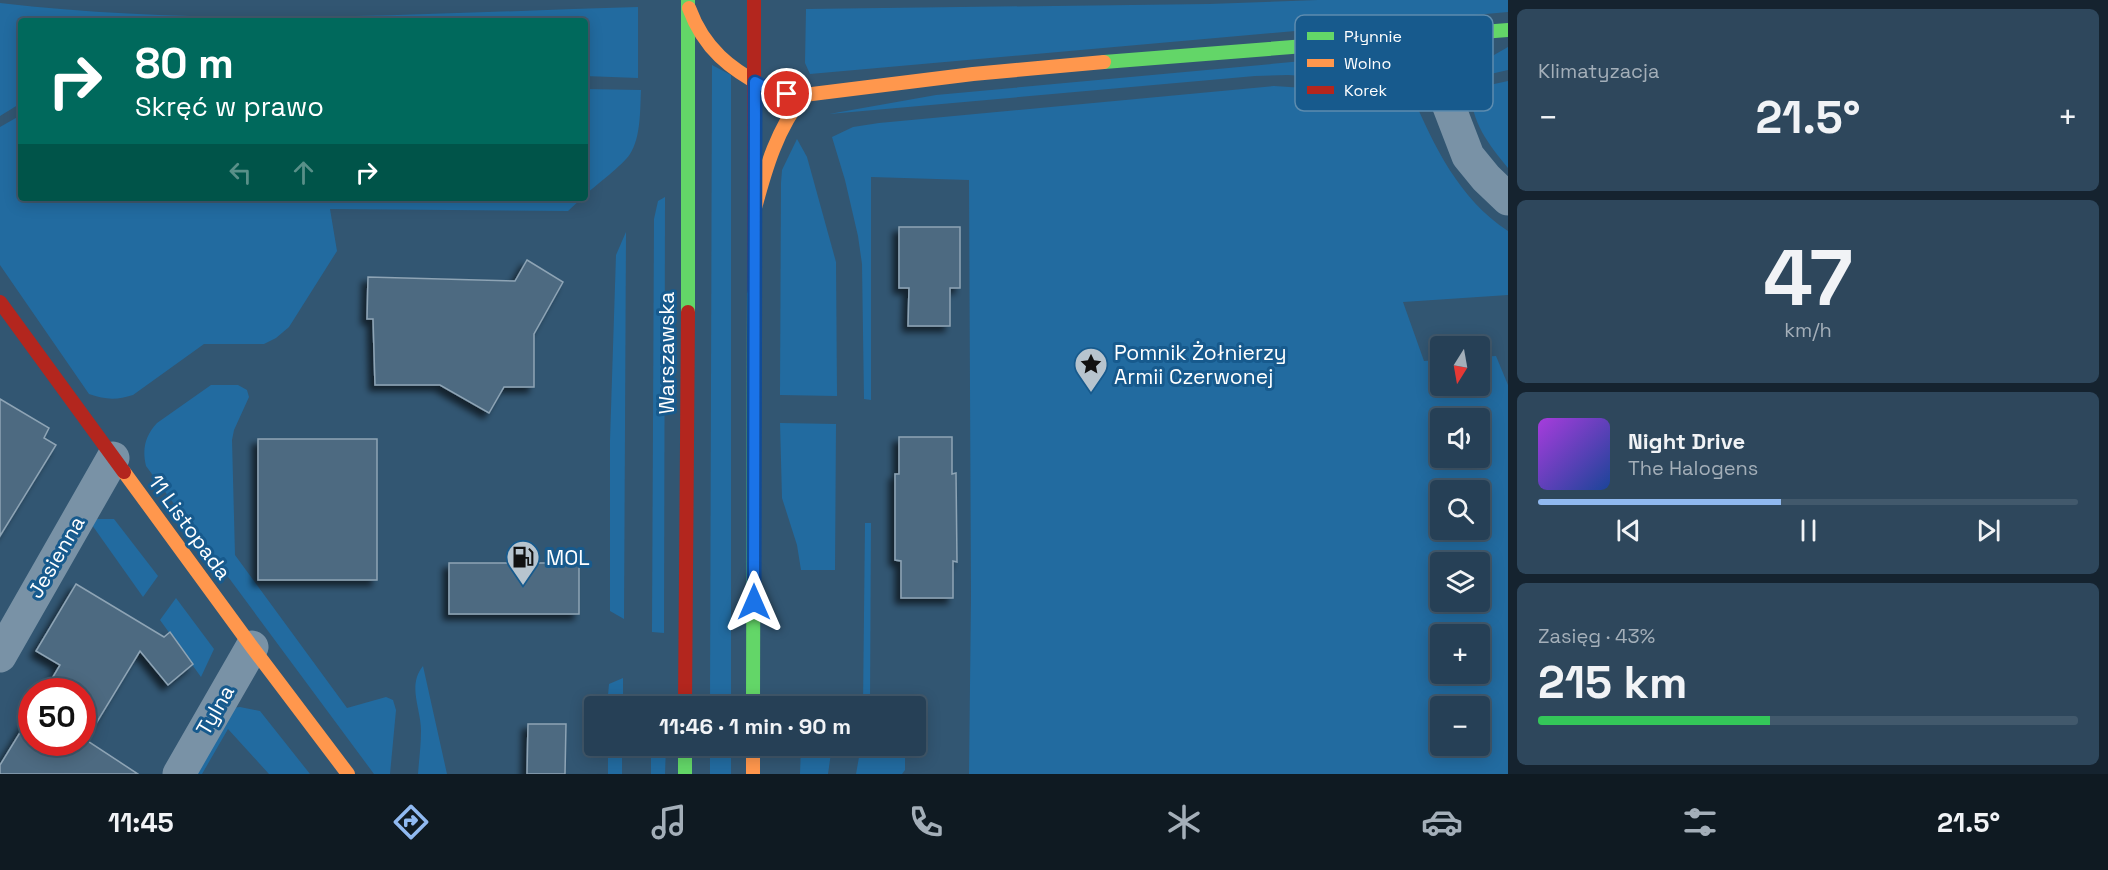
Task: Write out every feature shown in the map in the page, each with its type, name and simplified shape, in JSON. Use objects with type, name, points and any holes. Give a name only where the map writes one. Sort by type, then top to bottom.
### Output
[{"type":"main road","points":[[753,696],[754,0]]},
{"type":"main road","points":[[688,3],[699,32],[713,49],[729,62],[755,82],[782,93],[804,95],[1018,70],[1295,47]]},
{"type":"main road","name":"Warszawska","points":[[685,696],[688,3]]},
{"type":"main road","points":[[1493,31],[1508,30]]},
{"type":"main road","points":[[755,208],[770,152],[780,128],[794,105],[804,95]]},
{"type":"main road","name":"11 Listopada","points":[[0,303],[112,458],[348,774]]},
{"type":"main road","points":[[685,756],[685,774]]},
{"type":"main road","points":[[753,756],[753,774]]},
{"type":"street","points":[[1451,111],[1468,156],[1486,178],[1508,199]]},
{"type":"street","name":"Jesienna","points":[[0,656],[112,458]]},
{"type":"street","name":"Tylna","points":[[179,774],[252,647]]},
{"type":"shaded area","points":[[1318,0],[1508,0],[1508,12],[1474,15],[1295,15],[1295,31],[810,74],[805,63],[806,9],[1209,4]]},
{"type":"shaded area","points":[[0,3],[80,11],[239,17],[399,15],[638,7],[638,78],[588,76],[588,18],[18,18],[18,105],[0,116]]},
{"type":"shaded area","points":[[1508,47],[1508,70],[1493,73],[1494,55]]},
{"type":"shaded area","points":[[1295,62],[1295,75],[1255,76],[829,114],[936,95]]},
{"type":"shaded area","points":[[712,65],[731,75],[731,696],[710,696]]},
{"type":"shaded area","points":[[1508,81],[1508,168],[1482,132],[1474,111],[1493,111],[1493,84]]},
{"type":"shaded area","points":[[1274,86],[1295,87],[1295,111],[1419,111],[1439,152],[1462,187],[1475,203],[1508,231],[1508,295],[1403,302],[1424,361],[1430,361],[1430,396],[1490,396],[1490,356],[1496,356],[1508,385],[1508,774],[969,774],[971,596],[969,180],[871,177],[871,400],[864,399],[862,264],[845,180],[832,137],[853,127],[879,123]]},
{"type":"shaded area","points":[[588,89],[641,90],[638,132],[634,147],[627,159],[588,192]]},
{"type":"shaded area","points":[[18,117],[18,201],[579,201],[568,211],[330,209],[337,251],[289,327],[276,338],[264,344],[204,344],[133,395],[106,398],[89,394],[0,265],[0,127]]},
{"type":"shaded area","points":[[797,139],[807,157],[836,262],[837,396],[780,395],[781,183],[782,170]]},
{"type":"shaded area","points":[[665,197],[664,633],[652,632],[654,219],[658,201]]},
{"type":"shaded area","points":[[626,232],[624,619],[610,611],[610,440],[616,255]]},
{"type":"shaded area","points":[[211,385],[238,385],[247,390],[249,397],[234,430],[232,440],[235,555],[347,708],[386,697],[393,700],[396,710],[390,774],[374,774],[146,466],[145,443],[157,423]]},
{"type":"shaded area","points":[[780,423],[836,424],[835,570],[801,570],[797,545],[782,498]]},
{"type":"shaded area","points":[[97,519],[114,519],[158,576],[143,597],[92,525]]},
{"type":"shaded area","points":[[865,523],[871,523],[870,696],[863,696]]},
{"type":"shaded area","points":[[176,598],[214,649],[201,677],[160,620]]},
{"type":"shaded area","points":[[423,666],[447,774],[418,774],[421,731],[415,689],[418,674]]},
{"type":"shaded area","points":[[623,678],[623,696],[608,696],[609,684]]},
{"type":"shaded area","points":[[240,707],[260,711],[310,774],[269,774],[228,729],[202,774],[190,774],[231,708]]},
{"type":"shaded area","points":[[608,756],[622,756],[622,774],[608,774]]},
{"type":"shaded area","points":[[651,756],[666,756],[665,774],[651,774]]},
{"type":"shaded area","points":[[710,756],[731,756],[731,774],[710,774]]},
{"type":"shaded area","points":[[801,756],[831,756],[828,774],[800,774]]},
{"type":"shaded area","points":[[859,756],[905,756],[905,770],[902,774],[856,774]]},
{"type":"building","points":[[899,227],[960,227],[960,288],[950,288],[950,326],[908,326],[909,288],[899,288]]},
{"type":"building","points":[[527,260],[563,282],[534,334],[534,387],[504,387],[489,413],[440,385],[375,385],[373,319],[367,319],[368,277],[515,281]]},
{"type":"building","points":[[0,399],[49,428],[44,438],[56,445],[0,536]]},
{"type":"building","points":[[899,437],[952,437],[952,474],[956,473],[957,562],[953,561],[953,598],[901,598],[901,561],[895,560],[895,474],[899,474]]},
{"type":"building","points":[[258,439],[377,439],[377,580],[258,580]]},
{"type":"building","points":[[449,563],[579,563],[579,614],[449,614]]},
{"type":"building","points":[[76,584],[164,637],[170,632],[193,664],[168,685],[140,651],[96,724],[96,678],[52,678],[60,665],[36,651]]},
{"type":"building","points":[[528,724],[566,724],[565,774],[527,774]]},
{"type":"building","points":[[18,736],[18,756],[96,756],[96,747],[138,774],[0,774],[0,765]]},
{"type":"traffic: fast","points":[[688,0],[688,312]]},
{"type":"traffic: fast","points":[[1493,31],[1508,30]]},
{"type":"traffic: fast","points":[[1104,62],[1295,47]]},
{"type":"traffic: fast","points":[[753,696],[754,290]]},
{"type":"traffic: fast","points":[[685,756],[685,774]]},
{"type":"traffic: slow","points":[[689,8],[702,35],[720,56],[742,74],[768,89]]},
{"type":"traffic: slow","points":[[755,208],[768,163],[786,121],[804,95],[973,74],[1104,62]]},
{"type":"traffic: slow","points":[[124,472],[348,774]]},
{"type":"traffic: slow","points":[[753,756],[753,774]]},
{"type":"traffic: jam","points":[[754,0],[754,290]]},
{"type":"traffic: jam","points":[[0,302],[124,472]]},
{"type":"traffic: jam","points":[[685,696],[688,312]]},
{"type":"place","name":"Pomnik Żołnierzy Armii Czerwonej","points":[[1091,393]]},
{"type":"place","name":"MOL","points":[[523,586]]},
{"type":"route","points":[[754,602],[755,82],[768,89],[787,94]]}]
